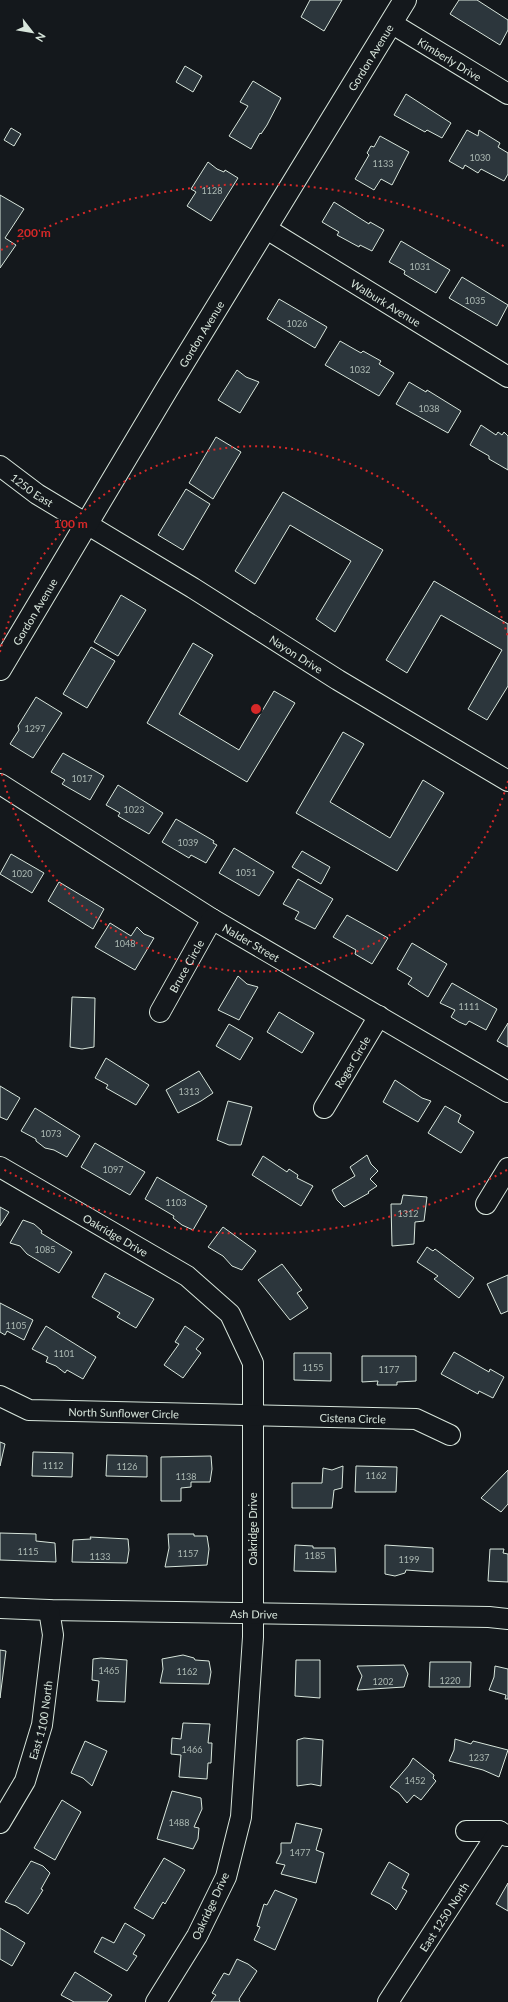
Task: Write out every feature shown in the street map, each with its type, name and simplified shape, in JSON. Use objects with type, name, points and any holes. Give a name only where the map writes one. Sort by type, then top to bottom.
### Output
[{"type":"main road","name":"Gordon Avenue","points":[[0,669],[265,228],[405,0]]},
{"type":"street","name":"Kimberly Drive","points":[[391,23],[508,94]]},
{"type":"street","name":"Walburk Avenue","points":[[265,228],[508,377]]},
{"type":"street","name":"1250 East","points":[[0,466],[26,487],[87,523]]},
{"type":"street","name":"Nayon Drive","points":[[87,523],[338,680],[508,781]]},
{"type":"street","name":"Nalder Street","points":[[0,784],[212,919],[508,1092]]},
{"type":"street","name":"Bruce Circle","points":[[160,1012],[212,919]]},
{"type":"street","name":"Roger Circle","points":[[324,1108],[379,1016]]},
{"type":"street","name":"Oakridge Drive","points":[[0,1167],[187,1276],[230,1314],[253,1363],[253,1637],[241,1817],[226,1877],[198,1936],[156,2002]]},
{"type":"street","points":[[486,1204],[508,1168]]},
{"type":"street","name":"North Sunflower Circle","points":[[0,1396],[29,1410],[252,1416]]},
{"type":"street","name":"Cistena Circle","points":[[252,1416],[416,1419],[450,1435]]},
{"type":"street","name":"Ash Drive","points":[[0,1608],[481,1617],[508,1619]]},
{"type":"street","name":"East 1100 North","points":[[0,1823],[25,1781],[42,1725],[53,1635],[49,1610]]},
{"type":"street","points":[[466,1831],[503,1834]]},
{"type":"street","name":"East 1250 North","points":[[388,2002],[503,1834]]},
{"type":"building","points":[[310,0],[342,0],[324,31],[301,17]]},
{"type":"building","points":[[459,0],[477,0],[508,20],[508,30],[500,45],[450,14]]},
{"type":"building","points":[[185,66],[202,76],[193,92],[176,82]]},
{"type":"building","points":[[253,81],[281,98],[267,125],[261,134],[260,133],[251,149],[229,136],[248,106],[240,102]]},
{"type":"building","points":[[406,94],[451,123],[442,138],[427,130],[425,132],[394,115]]},
{"type":"building","points":[[11,128],[21,134],[14,146],[4,140]]},
{"type":"building","points":[[467,130],[478,136],[479,130],[500,143],[498,147],[508,153],[508,174],[504,181],[481,169],[478,173],[465,165],[463,169],[449,161]]},
{"type":"building","points":[[380,136],[409,152],[392,185],[381,179],[374,190],[355,179],[369,155],[367,153],[371,146],[374,147]]},
{"type":"building","points":[[208,162],[217,169],[224,172],[225,170],[238,178],[211,221],[187,206],[196,192],[191,189]]},
{"type":"building","points":[[0,195],[24,209],[5,238],[16,245],[0,268]]},
{"type":"building","points":[[334,202],[369,224],[370,222],[384,230],[372,251],[360,245],[359,247],[337,235],[339,232],[322,222]]},
{"type":"building","points":[[401,241],[450,270],[436,293],[404,274],[405,271],[389,262]]},
{"type":"building","points":[[462,277],[508,305],[497,326],[449,298]]},
{"type":"building","points":[[279,299],[327,327],[315,348],[267,319]]},
{"type":"building","points":[[340,341],[361,353],[363,351],[381,361],[379,364],[394,373],[379,396],[325,365]]},
{"type":"building","points":[[237,370],[246,377],[259,382],[240,413],[218,400]]},
{"type":"building","points":[[409,382],[426,392],[427,390],[461,411],[448,433],[396,404]]},
{"type":"building","points":[[481,425],[496,435],[498,432],[502,435],[504,432],[508,436],[508,470],[489,459],[489,456],[470,445]]},
{"type":"building","points":[[216,437],[241,452],[213,499],[189,483]]},
{"type":"building","points":[[186,489],[210,504],[183,550],[158,535]]},
{"type":"building","points":[[283,492],[383,550],[335,632],[316,619],[351,561],[290,525],[255,584],[235,571]]},
{"type":"building","points":[[434,581],[508,624],[508,686],[487,720],[468,709],[502,650],[441,615],[407,673],[386,660]]},
{"type":"building","points":[[121,595],[146,610],[118,656],[94,642]]},
{"type":"building","points":[[193,643],[213,655],[179,714],[239,750],[274,691],[295,703],[247,782],[147,723]]},
{"type":"building","points":[[91,647],[115,661],[87,708],[63,694]]},
{"type":"building","points":[[36,697],[62,713],[33,758],[10,744],[19,730],[18,726]]},
{"type":"building","points":[[343,732],[364,744],[330,802],[390,838],[423,780],[444,793],[397,871],[296,813]]},
{"type":"building","points":[[63,753],[104,776],[90,800],[62,784],[65,780],[51,772]]},
{"type":"building","points":[[118,785],[163,813],[149,834],[118,816],[120,813],[106,805]]},
{"type":"building","points":[[176,819],[214,841],[213,843],[217,845],[206,863],[191,855],[189,858],[162,842]]},
{"type":"building","points":[[234,848],[274,872],[259,896],[219,873]]},
{"type":"building","points":[[302,851],[330,867],[321,884],[292,867]]},
{"type":"building","points":[[11,854],[44,873],[32,893],[0,874]]},
{"type":"building","points":[[298,879],[333,899],[315,929],[295,919],[299,912],[283,904]]},
{"type":"building","points":[[59,882],[104,909],[93,929],[48,901]]},
{"type":"building","points":[[347,915],[388,938],[372,964],[355,954],[356,950],[333,937]]},
{"type":"building","points":[[110,923],[131,936],[137,927],[144,934],[154,938],[135,970],[95,947]]},
{"type":"building","points":[[412,943],[447,964],[428,997],[408,984],[412,978],[397,969]]},
{"type":"building","points":[[238,976],[247,984],[258,987],[239,1020],[218,1010]]},
{"type":"building","points":[[452,983],[497,1009],[486,1030],[469,1021],[466,1025],[459,1022],[451,1017],[455,1010],[440,1003]]},
{"type":"building","points":[[72,997],[95,998],[94,1047],[82,1049],[70,1047]]},
{"type":"building","points":[[279,1012],[314,1033],[302,1053],[267,1032]]},
{"type":"building","points":[[508,1023],[508,1047],[497,1041]]},
{"type":"building","points":[[229,1024],[253,1038],[240,1060],[216,1046]]},
{"type":"building","points":[[106,1058],[149,1085],[136,1105],[106,1088],[108,1085],[95,1078]]},
{"type":"building","points":[[199,1071],[213,1093],[178,1113],[166,1090]]},
{"type":"building","points":[[395,1080],[422,1098],[431,1101],[418,1122],[383,1102]]},
{"type":"building","points":[[0,1086],[20,1098],[7,1120],[0,1117]]},
{"type":"building","points":[[228,1101],[252,1107],[241,1145],[229,1145],[217,1140]]},
{"type":"building","points":[[445,1106],[461,1115],[458,1122],[474,1132],[461,1153],[428,1133]]},
{"type":"building","points":[[35,1108],[80,1136],[67,1157],[54,1150],[45,1148],[36,1141],[36,1139],[21,1131]]},
{"type":"building","points":[[95,1143],[145,1172],[130,1195],[81,1167]]},
{"type":"building","points":[[367,1155],[371,1164],[378,1171],[370,1179],[377,1186],[368,1192],[369,1193],[344,1207],[337,1200],[332,1190],[355,1176],[350,1167]]},
{"type":"building","points":[[263,1156],[287,1172],[289,1169],[298,1175],[297,1178],[313,1186],[301,1206],[252,1175]]},
{"type":"building","points":[[157,1177],[207,1206],[193,1230],[182,1225],[173,1218],[174,1216],[145,1199]]},
{"type":"building","points":[[403,1195],[427,1197],[424,1221],[415,1222],[414,1244],[392,1246],[391,1204],[401,1204]]},
{"type":"building","points":[[0,1207],[9,1212],[0,1226]]},
{"type":"building","points":[[23,1220],[34,1224],[42,1231],[41,1233],[72,1252],[59,1273],[27,1254],[20,1246],[10,1243]]},
{"type":"building","points":[[223,1227],[256,1251],[242,1270],[232,1266],[223,1256],[208,1247]]},
{"type":"building","points":[[427,1247],[433,1251],[435,1249],[474,1278],[459,1298],[434,1279],[438,1276],[417,1262]]},
{"type":"building","points":[[282,1264],[302,1290],[297,1293],[308,1308],[290,1320],[258,1280]]},
{"type":"building","points":[[105,1273],[154,1299],[136,1328],[117,1317],[120,1313],[92,1297]]},
{"type":"building","points":[[508,1275],[508,1311],[501,1314],[487,1284]]},
{"type":"building","points":[[0,1303],[33,1320],[24,1340],[7,1331],[5,1335],[0,1332]]},
{"type":"building","points":[[46,1326],[96,1357],[83,1379],[67,1370],[65,1373],[56,1366],[46,1362],[48,1357],[32,1349]]},
{"type":"building","points":[[185,1326],[204,1339],[196,1349],[201,1353],[183,1378],[164,1365],[179,1344],[175,1342]]},
{"type":"building","points":[[454,1352],[489,1372],[490,1369],[504,1377],[493,1398],[479,1391],[478,1394],[441,1374]]},
{"type":"building","points":[[294,1353],[331,1353],[331,1381],[294,1380]]},
{"type":"building","points":[[362,1356],[416,1356],[416,1381],[397,1382],[397,1385],[377,1385],[378,1381],[362,1382]]},
{"type":"building","points":[[0,1442],[5,1444],[0,1466]]},
{"type":"building","points":[[33,1452],[73,1453],[72,1477],[32,1476]]},
{"type":"building","points":[[107,1455],[147,1456],[147,1477],[106,1476]]},
{"type":"building","points":[[211,1456],[212,1469],[210,1482],[191,1482],[191,1487],[181,1488],[181,1501],[161,1501],[161,1457]]},
{"type":"building","points":[[343,1466],[342,1488],[334,1490],[332,1508],[292,1508],[292,1483],[322,1483],[323,1468],[332,1470]]},
{"type":"building","points":[[356,1466],[397,1467],[396,1492],[355,1492]]},
{"type":"building","points":[[508,1470],[508,1504],[501,1512],[481,1498]]},
{"type":"building","points":[[0,1533],[36,1534],[36,1541],[55,1543],[56,1562],[0,1560]]},
{"type":"building","points":[[168,1534],[194,1534],[194,1536],[207,1536],[209,1549],[207,1565],[165,1567],[169,1548]]},
{"type":"building","points":[[90,1537],[128,1539],[129,1550],[127,1563],[72,1562],[73,1540],[91,1539]]},
{"type":"building","points":[[295,1545],[313,1546],[313,1548],[335,1548],[336,1572],[294,1571]]},
{"type":"building","points":[[385,1545],[433,1548],[433,1572],[406,1570],[405,1573],[395,1576],[385,1574]]},
{"type":"building","points":[[490,1549],[504,1549],[503,1553],[508,1554],[508,1582],[488,1581]]},
{"type":"building","points":[[0,1650],[6,1651],[0,1698]]},
{"type":"building","points":[[183,1655],[194,1658],[195,1660],[209,1661],[211,1672],[209,1684],[160,1683],[163,1669],[162,1659]]},
{"type":"building","points":[[101,1658],[127,1660],[125,1702],[97,1701],[99,1681],[92,1680],[93,1659]]},
{"type":"building","points":[[296,1660],[320,1660],[320,1698],[295,1696]]},
{"type":"building","points":[[430,1662],[471,1662],[470,1687],[429,1687]]},
{"type":"building","points":[[404,1665],[408,1674],[404,1687],[357,1690],[362,1676],[357,1666]]},
{"type":"building","points":[[495,1666],[508,1669],[508,1699],[505,1699],[506,1695],[489,1690],[494,1677]]},
{"type":"building","points":[[183,1723],[210,1724],[208,1743],[212,1743],[211,1763],[208,1763],[207,1779],[179,1777],[181,1755],[171,1754],[172,1738],[181,1739]]},
{"type":"building","points":[[304,1738],[323,1740],[321,1786],[311,1784],[297,1786],[297,1740]]},
{"type":"building","points":[[455,1739],[471,1744],[473,1741],[508,1750],[499,1777],[483,1770],[449,1761],[454,1750]]},
{"type":"building","points":[[85,1741],[107,1751],[92,1786],[83,1778],[71,1773]]},
{"type":"building","points":[[413,1758],[434,1775],[433,1778],[436,1781],[421,1800],[414,1795],[407,1803],[399,1793],[390,1787],[409,1765]]},
{"type":"building","points":[[172,1791],[201,1798],[202,1809],[194,1827],[199,1828],[198,1839],[193,1849],[157,1839]]},
{"type":"building","points":[[62,1800],[81,1812],[55,1860],[34,1848]]},
{"type":"building","points":[[296,1823],[322,1829],[316,1850],[324,1853],[316,1883],[281,1874],[285,1865],[276,1863],[281,1853],[281,1843],[291,1843]]},
{"type":"building","points":[[164,1858],[185,1870],[165,1904],[163,1902],[153,1919],[134,1908]]},
{"type":"building","points":[[31,1861],[43,1866],[50,1873],[41,1889],[43,1890],[28,1914],[16,1906],[5,1902]]},
{"type":"building","points":[[389,1862],[409,1874],[402,1888],[407,1891],[396,1910],[390,1904],[371,1894]]},
{"type":"building","points":[[508,1883],[508,1911],[496,1904]]},
{"type":"building","points":[[275,1890],[297,1899],[275,1950],[254,1940],[260,1927],[257,1926],[264,1904],[267,1905]]},
{"type":"building","points":[[125,1923],[145,1935],[133,1954],[137,1956],[127,1971],[94,1952],[102,1937],[114,1943]]},
{"type":"building","points":[[0,1928],[25,1943],[12,1966],[0,1959]]},
{"type":"building","points":[[237,1959],[248,1964],[257,1971],[239,1999],[240,2002],[211,2002],[216,1995],[212,1993],[224,1973],[229,1975]]},
{"type":"building","points":[[75,1972],[112,1995],[107,2002],[74,2002],[61,1995]]}]
